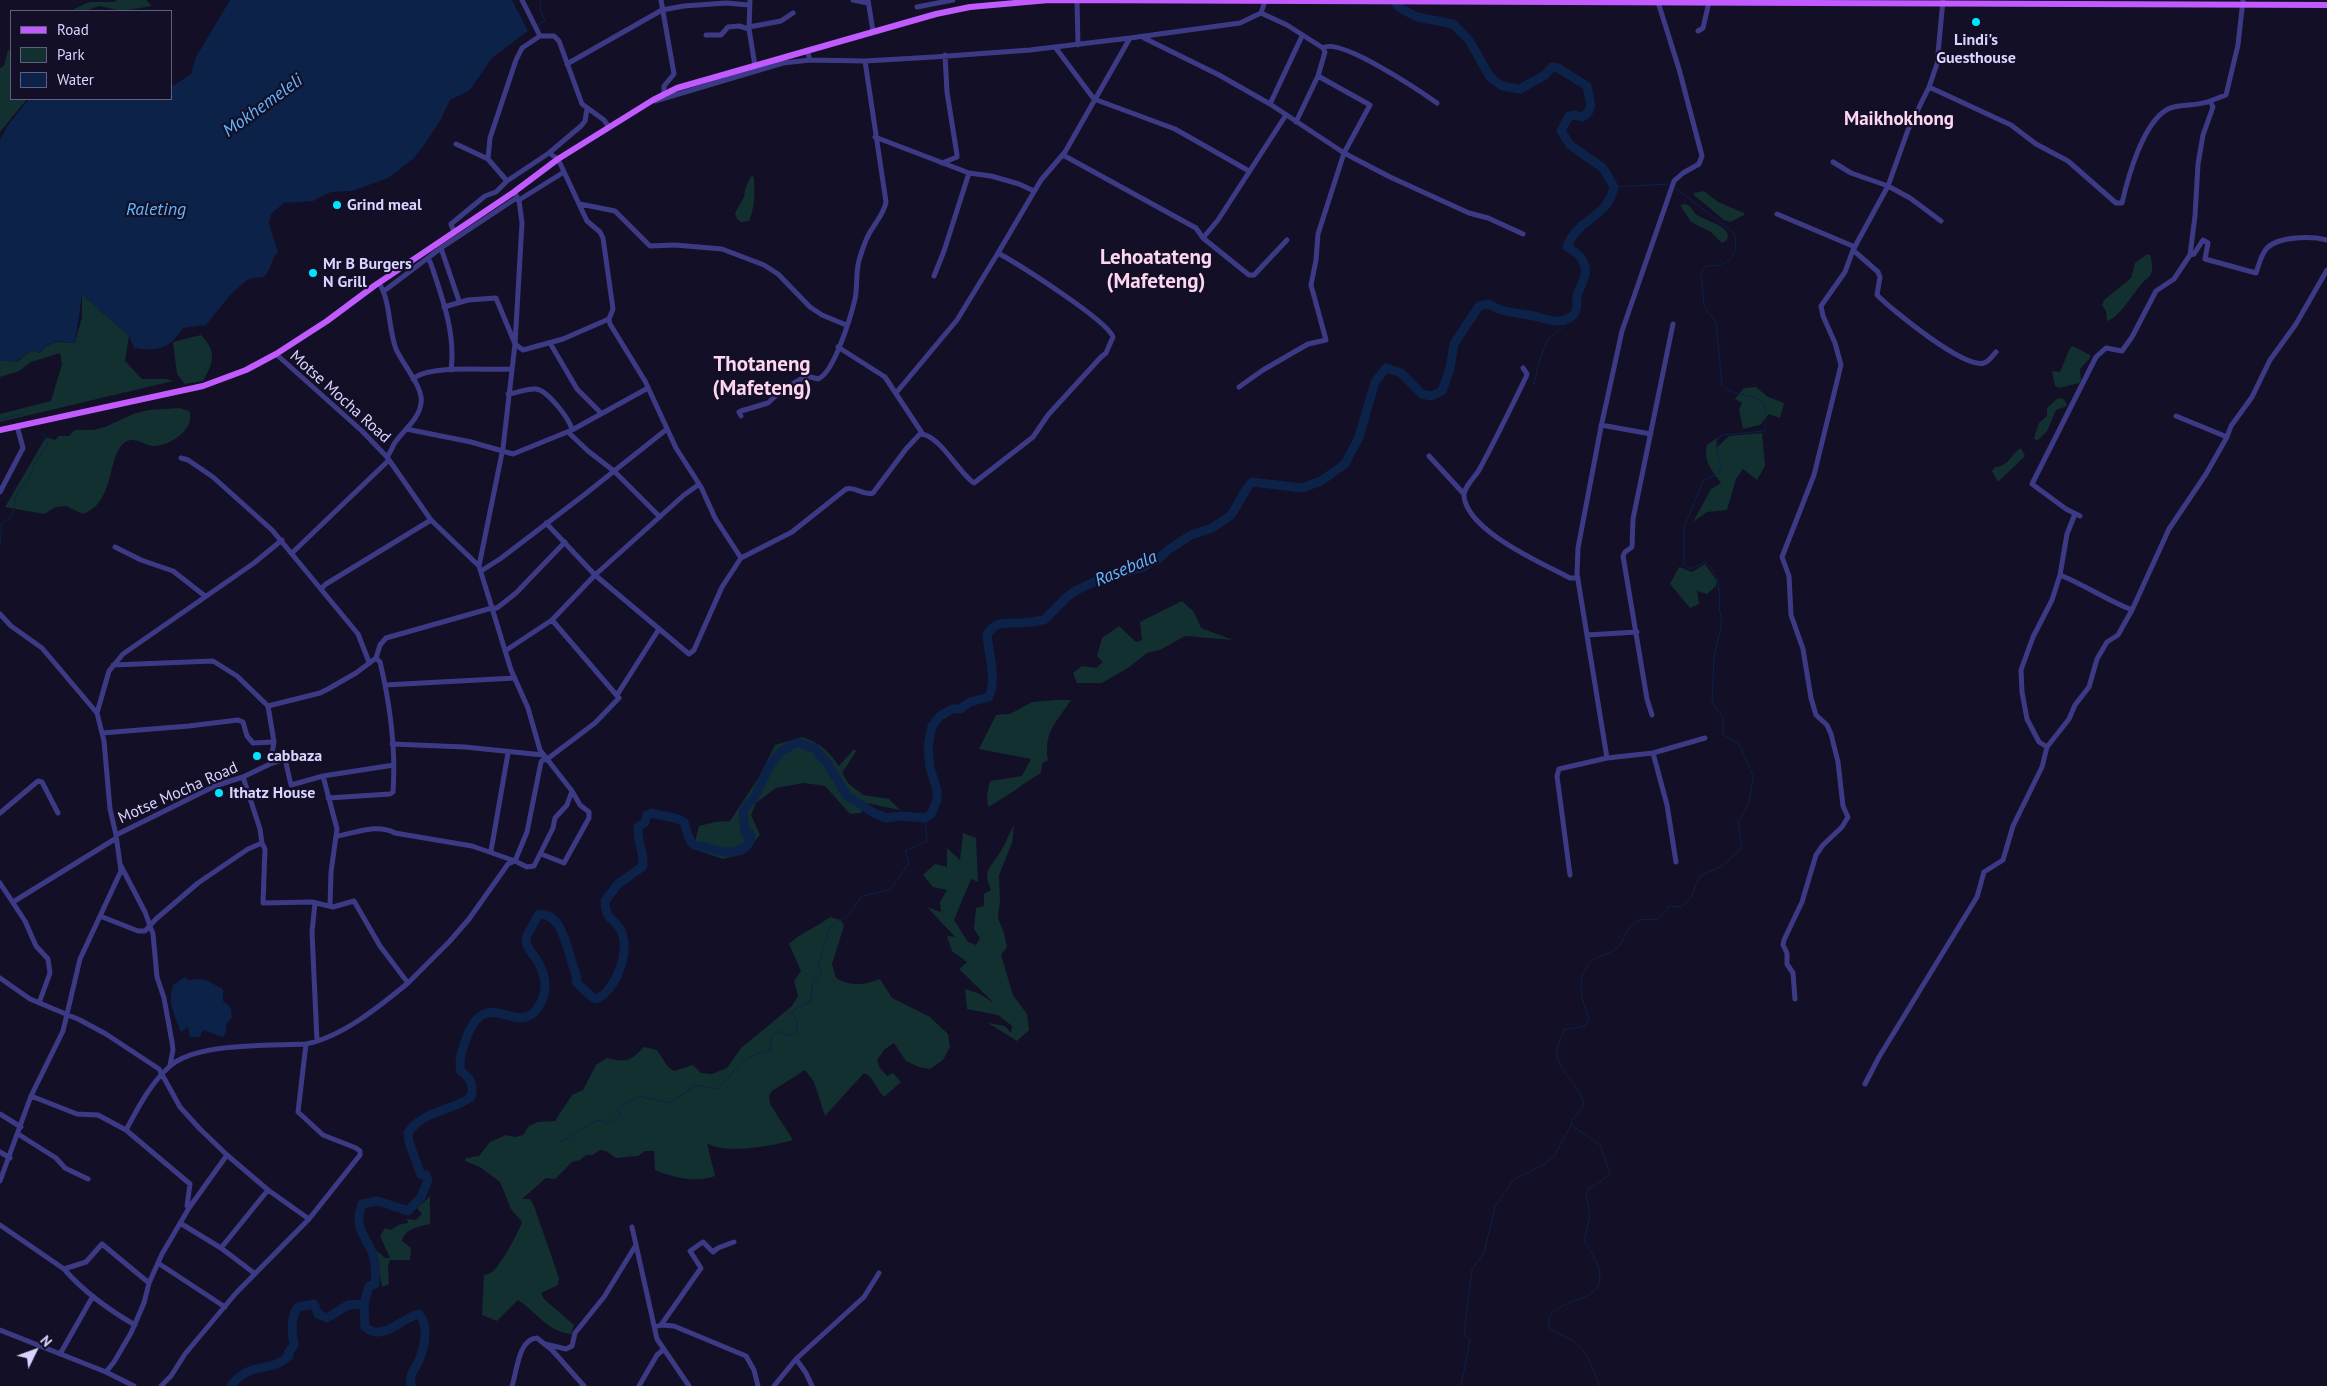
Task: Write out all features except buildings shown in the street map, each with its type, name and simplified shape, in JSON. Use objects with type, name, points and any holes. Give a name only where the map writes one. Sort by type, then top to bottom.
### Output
[{"type":"main road","points":[[0,430],[203,386],[246,370],[276,354],[514,192],[558,159],[664,94],[807,50],[936,14],[970,8],[1050,0],[1943,1],[2327,5]]},
{"type":"street","points":[[522,0],[540,36]]},
{"type":"street","points":[[661,0],[674,74],[664,86],[664,94]]},
{"type":"street","points":[[853,0],[868,2],[873,31]]},
{"type":"street","points":[[917,7],[953,0]]},
{"type":"street","points":[[1077,0],[1078,45]]},
{"type":"street","points":[[653,100],[655,101],[792,61],[865,61],[1055,47],[1144,37],[1240,23],[1261,12],[1265,1]]},
{"type":"street","points":[[1698,31],[1703,28],[1713,1]]},
{"type":"street","points":[[1795,999],[1794,978],[1787,964],[1787,953],[1783,945],[1784,940],[1802,902],[1816,855],[1823,845],[1842,827],[1848,817],[1843,806],[1840,769],[1831,734],[1828,725],[1816,715],[1810,698],[1802,649],[1791,615],[1788,576],[1782,557],[1810,488],[1841,365],[1835,343],[1823,316],[1822,306],[1844,272],[1854,249],[1888,186],[1908,130],[1929,88],[1937,64],[1943,1]]},
{"type":"street","points":[[567,64],[662,10],[684,6],[749,2],[749,28],[755,66]]},
{"type":"street","points":[[1607,758],[1578,578],[1578,548],[1601,425],[1622,331],[1674,182],[1683,173],[1700,164],[1702,156],[1680,69],[1658,2]]},
{"type":"street","points":[[1929,88],[2011,125],[2036,144],[2068,161],[2116,203],[2122,203],[2128,177],[2144,138],[2157,117],[2168,109],[2202,105],[2226,94],[2238,45],[2243,3]]},
{"type":"street","points":[[1261,12],[1287,25],[1323,48],[1330,46],[1366,59],[1406,82],[1437,103]]},
{"type":"street","points":[[706,36],[721,35],[728,27],[739,26],[749,28],[781,21],[793,13]]},
{"type":"street","points":[[488,159],[490,138],[516,60],[522,48],[540,36],[554,36],[559,41],[578,97],[587,109],[604,120],[609,127]]},
{"type":"street","points":[[1270,104],[1302,36]]},
{"type":"street","points":[[1144,37],[1204,67],[1270,104],[1344,152],[1403,184],[1523,234]]},
{"type":"street","points":[[896,393],[957,320],[1041,180],[1063,155],[1130,38]]},
{"type":"street","points":[[1055,47],[1094,99],[1175,129],[1248,171]]},
{"type":"street","points":[[1296,122],[1318,76],[1325,56],[1323,48]]},
{"type":"street","points":[[807,50],[810,60]]},
{"type":"street","points":[[942,163],[957,157],[947,92],[945,55]]},
{"type":"street","points":[[741,416],[739,412],[768,403],[782,390],[800,379],[822,377],[838,348],[854,299],[857,266],[868,236],[882,215],[886,202],[865,61]]},
{"type":"street","points":[[1239,387],[1308,344],[1326,340],[1315,303],[1312,279],[1318,234],[1344,152],[1370,105],[1318,76]]},
{"type":"street","points":[[2047,747],[2039,742],[2027,719],[2022,692],[2021,670],[2033,637],[2050,608],[2060,575],[2067,534],[2077,515],[2032,484],[2061,431],[2096,357],[2106,348],[2122,351],[2132,337],[2156,291],[2174,279],[2190,255],[2195,216],[2198,164],[2203,134],[2213,107],[2210,101]]},
{"type":"street","points":[[454,232],[451,224],[458,218],[485,196],[496,192],[507,181],[549,153],[584,123],[587,109]]},
{"type":"street","points":[[1203,238],[1222,214],[1248,171],[1286,115]]},
{"type":"street","points":[[875,137],[969,173],[991,176],[1019,184],[1034,191]]},
{"type":"street","points":[[456,144],[488,159],[507,181]]},
{"type":"street","points":[[549,153],[558,159],[587,221],[600,232],[603,238],[613,309],[609,319],[614,332],[648,388],[715,518],[741,558]]},
{"type":"street","points":[[1063,155],[1140,199],[1186,221],[1196,228],[1203,238],[1246,273],[1254,275],[1287,240]]},
{"type":"street","points":[[1833,162],[1851,172],[1888,186],[1910,198],[1941,221]]},
{"type":"street","points":[[384,291],[441,248],[515,199],[519,200],[564,172]]},
{"type":"street","points":[[934,276],[969,173]]},
{"type":"street","points":[[514,192],[519,200],[522,224],[518,262],[515,344],[501,451],[480,568],[505,652],[528,708],[545,758],[572,791],[580,804],[589,812],[590,818],[564,864],[541,854]]},
{"type":"street","points":[[580,204],[618,213],[650,246],[675,245],[722,249],[764,265],[778,274],[810,307],[822,315],[846,325]]},
{"type":"street","points":[[1777,214],[1854,249],[1878,272],[1880,277],[1877,295],[1899,316],[1946,348],[1977,363],[1984,364],[1996,352]]},
{"type":"street","points":[[2190,255],[2194,254],[2200,244],[2205,241],[2208,248],[2205,259],[2256,273],[2268,246],[2302,236],[2327,240]]},
{"type":"street","points":[[441,248],[459,301]]},
{"type":"street","points":[[838,348],[880,372],[922,434],[936,442],[963,474],[974,483],[1033,437],[1048,415],[1100,357],[1106,353],[1113,337],[1112,333],[1087,313],[1047,284],[998,253]]},
{"type":"street","points":[[428,258],[432,264],[450,333],[451,370]]},
{"type":"street","points":[[1865,1084],[1879,1057],[1977,897],[1984,872],[2003,860],[2013,826],[2042,767],[2047,747],[2069,719],[2075,705],[2089,687],[2097,659],[2106,642],[2118,635],[2132,610],[2169,528],[2228,437],[2231,426],[2252,397],[2270,360],[2296,324],[2327,270]]},
{"type":"street","name":"Motse Mocha Road","points":[[379,283],[384,291],[396,348],[413,379],[419,385],[422,397],[419,412],[395,443],[388,459]]},
{"type":"street","points":[[444,307],[459,301],[496,298],[515,344],[523,350],[550,343],[609,319]]},
{"type":"street","points":[[1652,714],[1647,699],[1623,556],[1632,547],[1633,519],[1673,324]]},
{"type":"street","points":[[550,343],[577,389],[601,413]]},
{"type":"street","name":"Motse Mocha Road","points":[[276,354],[362,431],[388,459],[430,520],[480,568]]},
{"type":"street","points":[[1464,494],[1526,377],[1523,368]]},
{"type":"street","points":[[413,379],[424,373],[451,370],[512,369]]},
{"type":"street","points":[[406,429],[471,442],[513,454],[570,431],[648,388]]},
{"type":"street","points":[[508,394],[534,389],[544,392],[570,422],[570,431],[588,451],[614,471],[660,517]]},
{"type":"street","points":[[2176,416],[2228,437]]},
{"type":"street","points":[[1601,425],[1651,434]]},
{"type":"street","points":[[0,492],[23,448],[17,426]]},
{"type":"street","points":[[480,568],[500,559],[667,428]]},
{"type":"street","points":[[546,523],[595,575],[685,653],[692,654],[722,587],[741,558],[776,542],[792,532],[846,489],[853,489],[864,494],[873,493],[906,449],[922,434]]},
{"type":"street","points":[[1429,456],[1464,494],[1472,514],[1492,535],[1570,578],[1578,578]]},
{"type":"street","points":[[181,458],[188,460],[231,491],[282,540],[358,634],[368,662]]},
{"type":"street","points":[[292,553],[388,459]]},
{"type":"street","points":[[505,652],[552,620],[595,575],[698,485]]},
{"type":"street","points":[[321,590],[326,584],[430,520]]},
{"type":"street","points":[[97,712],[106,679],[113,665],[123,654],[282,540]]},
{"type":"street","points":[[268,706],[320,693],[356,673],[368,662],[376,658],[380,645],[386,638],[497,608],[506,602],[565,542]]},
{"type":"street","points":[[115,547],[142,560],[174,571],[205,596]]},
{"type":"street","points":[[2060,575],[2086,586],[2105,599],[2132,610]]},
{"type":"street","points":[[0,614],[11,626],[42,648],[97,712],[102,733],[110,809],[116,837],[13,902]]},
{"type":"street","points":[[552,620],[617,696]]},
{"type":"street","points":[[126,1130],[148,1092],[170,1065],[199,1053],[222,1048],[306,1044],[317,1041],[358,1020],[408,983],[469,919],[508,864],[515,861],[527,832],[541,762],[595,723],[618,700],[617,696],[659,629]]},
{"type":"street","points":[[1587,634],[1636,632]]},
{"type":"street","points":[[328,798],[392,793],[394,765],[385,684],[380,662],[376,658]]},
{"type":"street","points":[[113,665],[213,661],[237,676],[268,706],[274,742],[270,764],[285,759],[291,785],[323,776],[394,765]]},
{"type":"street","points":[[385,684],[515,678]]},
{"type":"street","points":[[102,733],[238,720],[243,722],[247,736],[253,743],[274,742]]},
{"type":"street","points":[[1570,874],[1565,822],[1557,776],[1559,769],[1607,758],[1653,754],[1705,738]]},
{"type":"street","points":[[392,744],[465,747],[545,758]]},
{"type":"street","points":[[491,851],[508,753]]},
{"type":"street","points":[[1653,754],[1666,805],[1676,862]]},
{"type":"street","name":"Motse Mocha Road","points":[[121,866],[116,837],[215,786],[243,777],[270,764]]},
{"type":"street","points":[[323,776],[336,825],[337,836],[331,872],[330,906]]},
{"type":"street","points":[[243,777],[265,849],[263,903],[316,903],[330,906],[356,902],[380,946],[408,983]]},
{"type":"street","points":[[0,813],[38,781],[42,782],[58,813]]},
{"type":"street","points":[[337,836],[384,829],[395,833],[472,846],[533,867],[553,828],[555,818],[566,808],[572,791]]},
{"type":"street","points":[[100,916],[138,931],[146,930],[198,882],[248,849],[262,843]]},
{"type":"street","points":[[0,1181],[32,1096],[63,1031],[80,959],[119,876],[121,866]]},
{"type":"street","points":[[121,866],[125,869],[151,926],[157,977],[164,998],[172,1042],[170,1065]]},
{"type":"street","points":[[0,883],[13,902],[36,946],[48,959],[50,966],[46,988],[39,1003]]},
{"type":"street","points":[[316,903],[312,932],[317,1041]]},
{"type":"street","points":[[0,978],[39,1003],[80,1020],[123,1045],[163,1074],[184,1112],[227,1155],[268,1190],[309,1219]]},
{"type":"street","points":[[161,1386],[171,1376],[185,1354],[254,1273],[309,1219],[360,1156],[360,1151],[356,1148],[323,1135],[298,1112],[306,1044]]},
{"type":"street","points":[[32,1096],[77,1114],[98,1115],[126,1130],[190,1184],[187,1206],[190,1208]]},
{"type":"street","points":[[0,1114],[21,1127]]},
{"type":"street","points":[[18,1134],[56,1158],[65,1168],[88,1179]]},
{"type":"street","points":[[0,1152],[10,1158]]},
{"type":"street","points":[[106,1372],[114,1362],[134,1325],[158,1262],[180,1223],[227,1155]]},
{"type":"street","points":[[221,1248],[268,1190]]},
{"type":"street","points":[[180,1223],[221,1248],[254,1273]]},
{"type":"street","points":[[0,1225],[64,1269],[110,1310],[134,1325]]},
{"type":"street","points":[[632,1227],[657,1339],[689,1386]]},
{"type":"street","points":[[661,1325],[701,1268],[690,1251],[703,1242],[713,1252],[734,1242]]},
{"type":"street","points":[[64,1269],[86,1262],[102,1244],[149,1283]]},
{"type":"street","points":[[545,1344],[566,1348],[572,1346],[574,1333],[604,1297],[636,1245]]},
{"type":"street","points":[[158,1262],[225,1307]]},
{"type":"street","points":[[774,1386],[796,1359],[864,1297],[879,1273]]},
{"type":"street","points":[[60,1354],[93,1296]]},
{"type":"street","points":[[655,1327],[661,1325],[674,1326],[746,1356],[754,1370],[758,1386]]},
{"type":"street","points":[[0,1330],[106,1372],[134,1386]]},
{"type":"street","points":[[512,1386],[518,1362],[528,1342],[537,1338],[545,1344],[584,1386]]},
{"type":"street","points":[[639,1386],[657,1355],[663,1350]]},
{"type":"street","points":[[796,1359],[806,1372],[812,1386]]},
{"type":"green space","points":[[117,0],[146,0],[152,6],[128,10],[99,6],[88,10],[74,10],[89,2],[115,2]]},
{"type":"green space","points":[[8,50],[10,51],[10,100],[26,100],[0,132],[0,68],[4,66]]},
{"type":"green space","points":[[751,176],[754,177],[753,209],[749,221],[741,222],[737,219],[735,213],[744,197],[745,189]]},
{"type":"green space","points":[[1704,191],[1718,202],[1744,213],[1744,215],[1730,222],[1724,220],[1694,195],[1694,193]]},
{"type":"green space","points":[[1685,204],[1691,207],[1697,215],[1725,230],[1728,234],[1727,240],[1722,243],[1711,232],[1691,222],[1680,205]]},
{"type":"green space","points":[[2147,254],[2150,255],[2151,259],[2151,274],[2121,311],[2107,321],[2106,311],[2102,305],[2104,300],[2131,278],[2135,263]]},
{"type":"green space","points":[[82,294],[129,336],[125,361],[142,379],[166,379],[173,381],[0,422],[0,414],[51,401],[62,364],[60,353],[31,362],[19,371],[0,377],[0,360],[17,362],[31,350],[39,353],[52,343],[75,343],[82,317]]},
{"type":"green space","points":[[201,335],[212,352],[210,368],[203,381],[185,384],[177,374],[173,342]]},
{"type":"green space","points":[[2073,346],[2090,355],[2090,358],[2080,369],[2081,380],[2079,383],[2059,388],[2055,386],[2052,371],[2060,372],[2070,348]]},
{"type":"green space","points":[[1756,387],[1768,397],[1784,403],[1780,418],[1769,414],[1760,425],[1743,429],[1739,410],[1742,403],[1735,399],[1744,388]]},
{"type":"green space","points":[[2058,398],[2064,399],[2067,406],[2056,410],[2047,431],[2037,441],[2034,438],[2039,423],[2047,416],[2047,408]]},
{"type":"green space","points":[[179,408],[189,411],[189,424],[174,440],[153,446],[130,440],[120,447],[106,489],[94,508],[83,514],[66,506],[56,507],[44,514],[5,507],[46,437],[55,440],[59,436],[69,436],[75,430],[93,430],[105,427],[133,414],[149,410]]},
{"type":"green space","points":[[1762,433],[1765,466],[1757,480],[1743,469],[1736,479],[1727,510],[1707,512],[1693,522],[1711,489],[1721,483],[1707,461],[1707,445],[1717,438],[1716,448],[1729,436]]},
{"type":"green space","points":[[2021,448],[2025,456],[1998,482],[1992,471],[1995,467],[2007,462]]},
{"type":"green space","points":[[1705,564],[1717,581],[1716,586],[1707,594],[1697,591],[1699,604],[1690,608],[1670,584],[1679,567],[1692,572]]},
{"type":"green space","points":[[1182,601],[1194,612],[1201,628],[1233,640],[1185,636],[1160,650],[1147,653],[1128,668],[1102,683],[1077,683],[1073,673],[1082,666],[1096,668],[1103,662],[1097,656],[1102,638],[1119,626],[1136,642],[1142,640],[1140,622]]},
{"type":"green space","points":[[1071,700],[1056,721],[1049,735],[1048,760],[1042,763],[1041,773],[988,807],[987,795],[990,781],[1022,776],[1031,759],[979,749],[996,715],[1010,714],[1032,702]]},
{"type":"green space","points":[[802,737],[823,748],[839,766],[853,750],[857,750],[842,773],[849,784],[863,795],[889,799],[900,810],[866,803],[861,813],[850,814],[825,786],[804,783],[776,788],[756,803],[751,815],[760,835],[744,854],[723,859],[693,849],[699,826],[730,821],[759,777],[775,745]]},
{"type":"green space","points":[[1014,825],[1012,843],[999,875],[1000,900],[998,918],[1007,947],[1001,955],[1013,995],[1027,1014],[1029,1030],[1017,1041],[988,1023],[1005,1026],[1011,1033],[1012,1026],[998,1015],[967,1009],[965,989],[978,993],[994,1003],[959,969],[967,962],[952,951],[947,936],[955,937],[927,907],[941,912],[940,902],[947,890],[933,887],[923,875],[935,864],[947,867],[947,848],[960,860],[963,833],[976,838],[978,882],[971,879],[954,920],[968,942],[976,945],[980,938],[974,929],[976,908],[984,906],[984,894],[991,890],[987,878],[988,870],[1001,851]]},
{"type":"green space","points":[[830,917],[841,920],[844,926],[832,964],[836,978],[853,984],[869,983],[880,979],[892,998],[930,1017],[948,1034],[950,1047],[943,1060],[930,1069],[919,1067],[906,1061],[894,1043],[885,1049],[877,1060],[880,1068],[887,1076],[893,1073],[901,1082],[884,1097],[870,1077],[864,1073],[825,1116],[814,1082],[805,1070],[772,1091],[769,1096],[770,1104],[793,1140],[774,1145],[736,1149],[715,1147],[707,1143],[715,1176],[708,1178],[685,1179],[655,1170],[654,1151],[645,1151],[638,1156],[616,1158],[606,1151],[600,1150],[593,1155],[586,1155],[580,1160],[572,1162],[555,1179],[546,1178],[522,1199],[530,1199],[534,1206],[559,1278],[558,1285],[541,1293],[544,1299],[574,1325],[571,1334],[555,1329],[518,1300],[497,1321],[482,1315],[484,1275],[492,1272],[499,1264],[522,1222],[511,1209],[500,1182],[480,1167],[465,1161],[466,1158],[479,1156],[490,1142],[506,1135],[515,1137],[523,1135],[529,1126],[538,1122],[555,1121],[572,1095],[583,1090],[596,1065],[607,1058],[628,1060],[644,1047],[657,1050],[668,1067],[674,1071],[693,1065],[701,1073],[712,1074],[727,1068],[741,1048],[792,1006],[798,996],[794,981],[801,971],[789,944]]},
{"type":"green space","points":[[430,1196],[430,1224],[406,1233],[402,1241],[411,1248],[410,1260],[390,1260],[388,1266],[389,1284],[382,1287],[377,1251],[385,1258],[390,1258],[380,1236],[385,1228],[391,1230],[398,1225],[408,1223],[407,1219],[416,1220],[422,1214],[417,1208]]},
{"type":"water","name":"Raleting","points":[[230,0],[512,0],[528,31],[492,58],[470,90],[450,100],[440,121],[413,159],[388,178],[352,191],[331,192],[313,201],[284,203],[271,214],[269,223],[278,252],[268,271],[264,277],[248,279],[231,294],[206,325],[183,328],[173,341],[157,349],[134,348],[129,336],[82,295],[75,343],[55,342],[39,353],[31,350],[16,362],[0,360],[0,140],[8,125],[28,100],[172,100],[172,86],[191,74],[196,57]]},
{"type":"water","points":[[185,977],[188,980],[206,980],[223,989],[223,1001],[231,1008],[232,1018],[226,1024],[226,1032],[223,1037],[203,1030],[200,1037],[190,1037],[188,1027],[181,1032],[172,1009],[171,992],[173,985]]},
{"type":"waterway","name":"Mokhemeleli","points":[[537,26],[545,21],[540,9],[541,0]]},
{"type":"waterway","name":"Rasebala","points":[[411,1386],[412,1374],[421,1355],[424,1343],[424,1324],[419,1314],[386,1331],[372,1331],[365,1327],[364,1304],[369,1286],[375,1284],[375,1268],[372,1252],[359,1224],[362,1204],[378,1201],[408,1211],[421,1197],[428,1180],[426,1175],[421,1175],[409,1142],[408,1133],[414,1125],[429,1115],[455,1106],[471,1097],[471,1082],[461,1072],[460,1063],[463,1047],[474,1023],[482,1015],[491,1013],[519,1018],[527,1016],[536,1010],[540,1004],[545,990],[544,977],[539,963],[526,943],[526,938],[538,915],[547,915],[560,928],[577,977],[576,982],[593,998],[596,999],[603,995],[610,988],[620,969],[624,949],[624,939],[621,931],[607,913],[605,901],[618,884],[643,866],[638,827],[645,822],[647,815],[652,813],[684,822],[690,840],[696,846],[727,852],[740,850],[749,843],[751,836],[750,833],[746,834],[745,832],[743,811],[755,796],[770,765],[781,752],[793,744],[799,743],[814,748],[827,763],[847,796],[874,813],[886,818],[900,816],[925,818],[931,814],[937,800],[937,790],[930,768],[928,748],[932,726],[940,716],[952,709],[960,709],[970,702],[989,697],[992,682],[992,666],[987,635],[993,627],[1003,623],[1044,620],[1075,591],[1108,575],[1117,575],[1144,567],[1151,561],[1157,560],[1168,550],[1191,535],[1212,528],[1230,516],[1252,482],[1302,488],[1321,481],[1345,464],[1359,437],[1375,382],[1386,368],[1401,373],[1422,394],[1431,396],[1442,391],[1450,369],[1454,344],[1479,306],[1489,304],[1505,311],[1554,321],[1565,320],[1576,312],[1577,295],[1585,276],[1585,265],[1580,257],[1567,247],[1578,230],[1605,206],[1614,187],[1603,168],[1570,145],[1561,131],[1569,116],[1582,117],[1587,114],[1590,107],[1587,86],[1558,68],[1552,67],[1545,75],[1520,89],[1502,86],[1490,77],[1469,40],[1453,24],[1417,17],[1400,8],[1393,0]]},
{"type":"waterway","points":[[1614,187],[1670,184]]},
{"type":"waterway","points":[[1600,1386],[1590,1361],[1583,1350],[1573,1341],[1549,1328],[1550,1318],[1555,1310],[1582,1298],[1597,1287],[1600,1272],[1584,1240],[1590,1216],[1586,1194],[1588,1189],[1610,1173],[1600,1145],[1571,1125],[1572,1120],[1584,1106],[1579,1091],[1560,1064],[1557,1057],[1557,1049],[1564,1030],[1585,1026],[1589,1019],[1581,987],[1584,972],[1588,965],[1619,946],[1634,923],[1639,920],[1656,919],[1669,906],[1681,907],[1690,899],[1700,876],[1722,866],[1742,848],[1738,822],[1749,803],[1753,776],[1739,744],[1723,735],[1723,718],[1712,702],[1714,656],[1722,623],[1718,581],[1713,570],[1706,562],[1690,569],[1684,564],[1684,528],[1703,481],[1719,473],[1722,468],[1717,453],[1717,440],[1722,435],[1764,431],[1766,428],[1765,407],[1756,398],[1734,393],[1722,385],[1716,323],[1704,306],[1701,273],[1706,266],[1721,265],[1731,259],[1736,242],[1735,234],[1673,186]]},
{"type":"waterway","points":[[1534,384],[1540,358],[1548,339],[1573,319],[1574,314]]},
{"type":"waterway","name":"Mokhemeleli","points":[[0,419],[23,414]]},
{"type":"waterway","name":"Mokhemeleli","points":[[0,544],[2,523],[12,516],[17,493],[30,476],[35,463],[47,445],[46,437],[41,433]]},
{"type":"waterway","points":[[559,1143],[597,1120],[609,1123],[621,1114],[617,1109],[639,1096],[669,1103],[696,1085],[716,1089],[744,1061],[770,1051],[772,1036],[778,1031],[789,1036],[796,1033],[797,1023],[792,1011],[811,1001],[812,985],[822,974],[818,965],[830,927],[849,915],[862,896],[890,890],[909,863],[905,851],[927,841],[925,818]]},
{"type":"waterway","points":[[1461,1386],[1470,1340],[1464,1334],[1472,1269],[1484,1253],[1495,1207],[1513,1180],[1545,1164],[1555,1155],[1571,1125]]},
{"type":"waterway","points":[[231,1386],[245,1373],[275,1365],[289,1356],[288,1353],[294,1345],[293,1321],[298,1307],[314,1304],[318,1314],[327,1318],[348,1305],[364,1304]]},
{"type":"place","name":"Lindi's Guesthouse","points":[[1976,22]]},
{"type":"place","name":"Grind meal","points":[[337,205]]},
{"type":"place","name":"Mr B Burgers N Grill","points":[[313,273]]},
{"type":"place","name":"cabbaza","points":[[257,756]]},
{"type":"place","name":"Ithatz House","points":[[219,793]]},
{"type":"district","name":"Maikhokhong","points":[[1899,120]]},
{"type":"district","name":"Lehoatateng (Mafeteng)","points":[[1156,270]]},
{"type":"district","name":"Thotaneng (Mafeteng)","points":[[762,377]]}]
